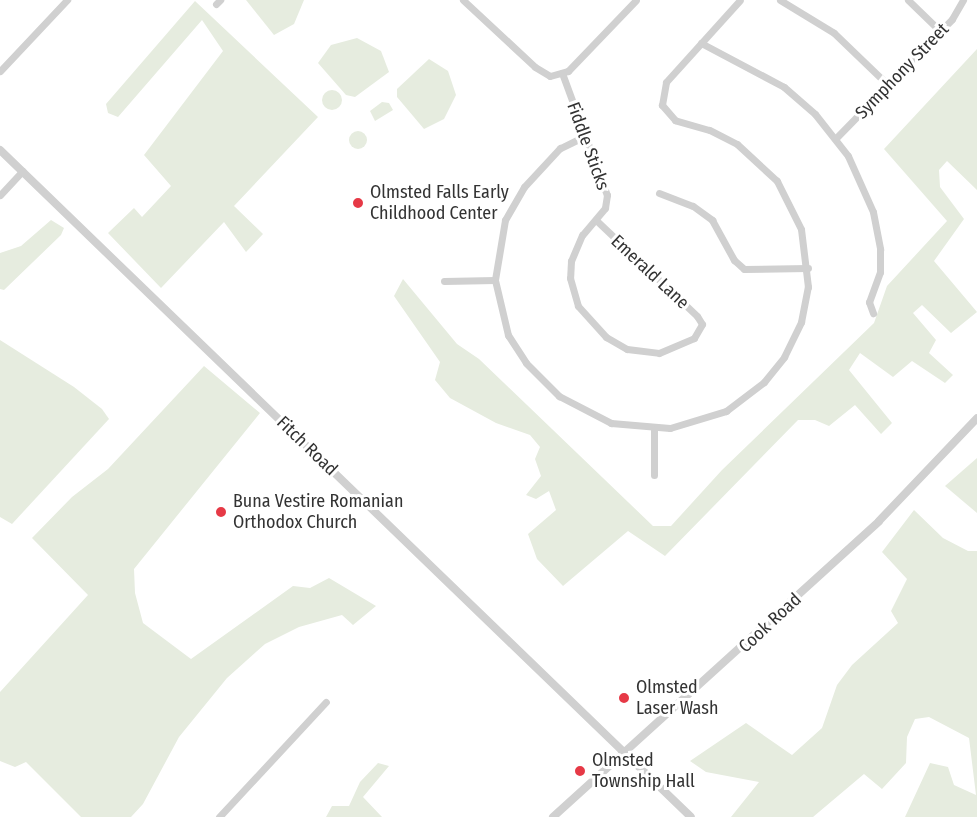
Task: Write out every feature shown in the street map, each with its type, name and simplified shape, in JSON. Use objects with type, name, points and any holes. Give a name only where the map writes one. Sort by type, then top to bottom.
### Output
[{"type":"street","points":[[0,71],[67,0]]},
{"type":"street","points":[[463,0],[535,67],[550,76],[562,73],[636,0]]},
{"type":"street","points":[[585,136],[560,148],[512,205],[498,240],[495,280],[508,335],[540,379],[584,412],[617,424],[654,429],[688,425],[715,416],[743,401],[764,382],[796,334],[804,308],[808,268],[797,216],[770,173],[737,144],[709,130],[675,120],[663,109],[664,86],[740,0]]},
{"type":"street","points":[[780,0],[834,33],[888,85]]},
{"type":"street","points":[[908,0],[940,31]]},
{"type":"street","name":"Symphony Street","points":[[836,138],[940,31],[963,0]]},
{"type":"street","points":[[701,43],[784,87],[836,138],[859,177],[878,236],[881,262],[870,296],[873,313]]},
{"type":"street","name":"Fiddle Sticks","points":[[562,73],[607,195],[605,208],[574,250],[570,278],[578,306],[592,325],[620,346],[659,353],[689,342],[702,324]]},
{"type":"street","name":"Fitch Road","points":[[0,150],[691,817]]},
{"type":"street","points":[[0,195],[22,171]]},
{"type":"street","points":[[659,193],[693,206],[712,220],[734,260],[744,269],[808,268]]},
{"type":"street","name":"Emerald Lane","points":[[596,220],[702,324]]},
{"type":"street","points":[[444,281],[495,280]]},
{"type":"street","name":"Cook Road","points":[[553,817],[623,752],[725,665],[879,521],[977,418]]},
{"type":"street","points":[[654,429],[654,476]]},
{"type":"street","points":[[219,817],[326,702]]},
{"type":"shaded area","points":[[246,0],[304,0],[294,24],[274,35]]},
{"type":"shaded area","points":[[195,1],[318,117],[234,206],[263,234],[246,252],[224,222],[161,288],[108,233],[134,208],[142,217],[171,186],[144,155],[223,51],[202,20],[118,117],[108,113],[106,104]]},
{"type":"shaded area","points":[[357,38],[381,51],[389,72],[355,97],[346,95],[318,63],[331,45]]},
{"type":"shaded area","points":[[977,49],[977,190],[947,161],[939,170],[940,187],[964,219],[934,261],[977,312],[951,333],[922,305],[913,313],[936,340],[929,353],[953,375],[945,383],[912,361],[893,377],[860,353],[849,370],[892,423],[881,434],[855,405],[829,426],[815,420],[798,420],[665,556],[628,531],[563,586],[537,559],[528,534],[556,510],[549,491],[536,499],[526,495],[541,476],[535,459],[540,447],[530,435],[496,423],[450,398],[435,380],[440,362],[394,296],[403,279],[457,344],[479,359],[653,526],[671,526],[722,470],[874,323],[887,286],[947,221],[884,149]]},
{"type":"shaded area","points":[[429,59],[448,71],[456,95],[444,119],[424,129],[397,97],[397,89]]},
{"type":"shaded area","points":[[328,90],[336,90],[342,96],[342,104],[336,110],[328,110],[322,104],[322,96]]},
{"type":"shaded area","points":[[382,102],[389,103],[393,110],[375,121],[370,111]]},
{"type":"shaded area","points":[[358,131],[365,133],[367,140],[365,147],[358,149],[351,147],[349,140],[351,133]]},
{"type":"shaded area","points":[[51,220],[64,228],[61,235],[4,290],[0,289],[0,253],[21,246]]},
{"type":"shaded area","points":[[0,340],[74,387],[102,409],[109,419],[12,524],[0,517]]},
{"type":"shaded area","points":[[204,366],[260,413],[134,569],[135,593],[143,623],[191,659],[293,586],[310,588],[329,578],[376,606],[353,625],[342,615],[299,627],[265,644],[227,678],[179,737],[143,804],[131,817],[81,817],[26,762],[15,767],[0,761],[0,692],[88,595],[32,538],[72,497],[108,469]]},
{"type":"shaded area","points":[[977,458],[977,513],[945,486]]},
{"type":"shaded area","points":[[914,510],[943,538],[968,551],[977,551],[977,817],[905,817],[930,763],[948,767],[954,785],[976,795],[969,738],[929,717],[915,719],[907,737],[906,763],[882,789],[864,774],[813,817],[731,817],[759,782],[706,772],[690,761],[746,723],[792,755],[822,728],[837,685],[852,665],[898,623],[891,611],[907,579],[882,552]]},
{"type":"shaded area","points":[[378,763],[389,766],[363,797],[382,817],[326,817],[332,806],[349,806],[360,782]]},
{"type":"place","name":"Olmsted Falls Early Childhood Center","points":[[358,203]]},
{"type":"place","name":"Buna Vestire Romanian Orthodox Church","points":[[221,512]]},
{"type":"place","name":"Olmsted Laser Wash","points":[[624,698]]},
{"type":"place","name":"Olmsted Township Hall","points":[[580,771]]}]
